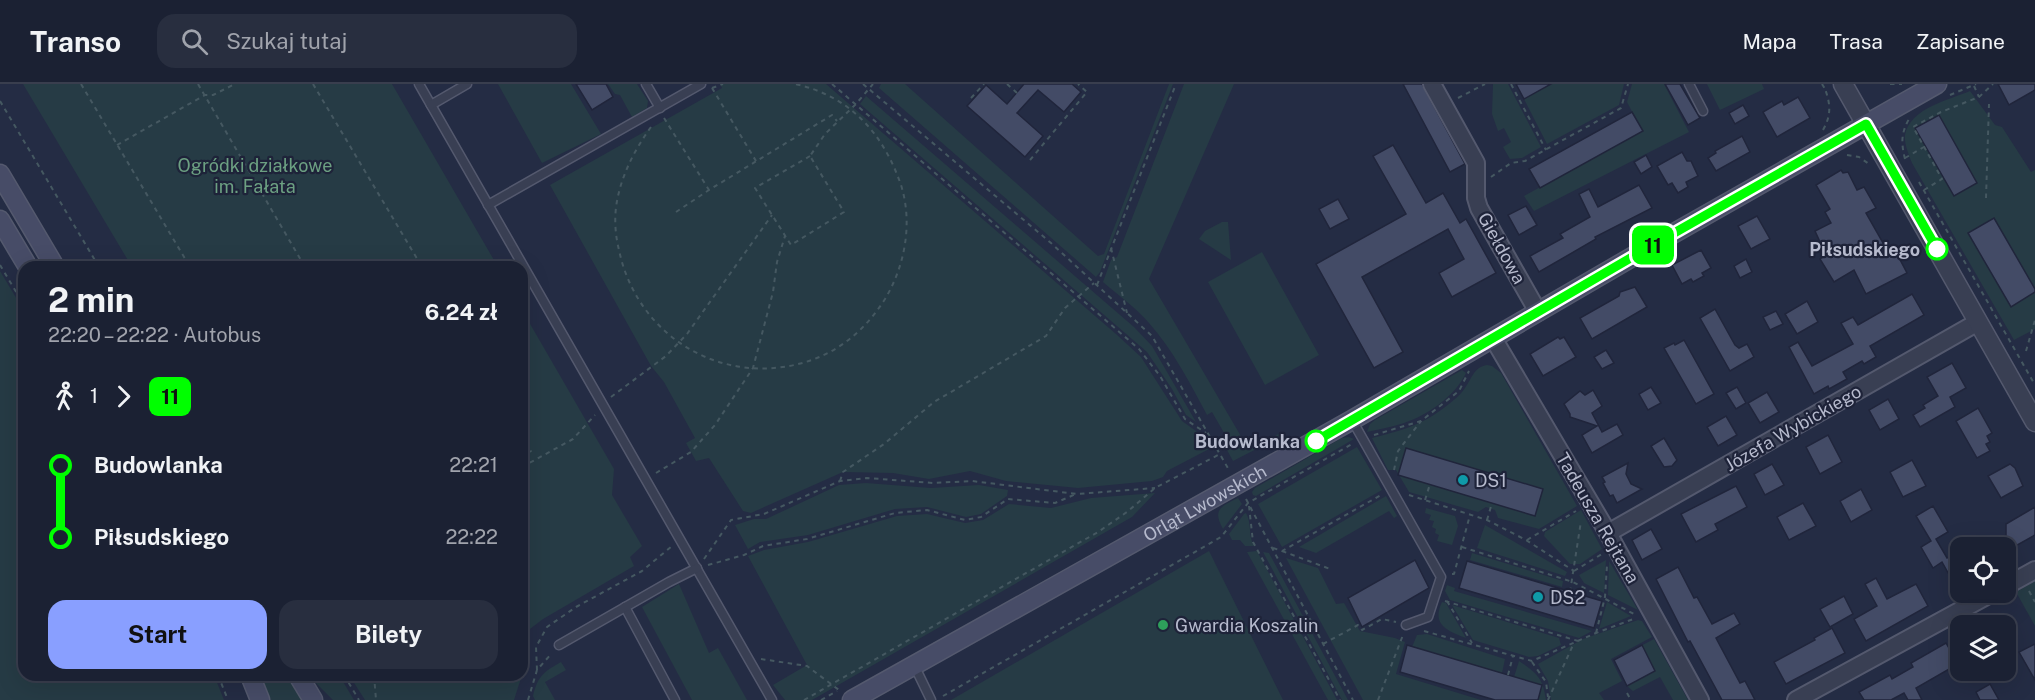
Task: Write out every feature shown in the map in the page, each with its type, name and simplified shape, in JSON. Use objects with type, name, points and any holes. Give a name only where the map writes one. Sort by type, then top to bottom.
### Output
[{"type":"main road","name":"Orląt Lwowskich","points":[[845,695],[914,665],[1352,420],[1937,84]]},
{"type":"main road","points":[[0,174],[51,261]]},
{"type":"main road","points":[[0,220],[24,261]]},
{"type":"main road","points":[[252,681],[260,700]]},
{"type":"main road","points":[[302,681],[313,700]]},
{"type":"street","name":"Giełdowa","points":[[1432,84],[1476,163],[1476,198],[1484,218],[1538,312]]},
{"type":"street","points":[[1834,87],[1866,124],[2035,422]]},
{"type":"street","name":"Józefa Wybickiego","points":[[1608,533],[1978,322]]},
{"type":"street","name":"Tadeusza Rejtana","points":[[1493,338],[1608,533],[1700,700]]},
{"type":"street","points":[[2016,580],[2035,570]]},
{"type":"street","points":[[1797,700],[1974,603]]},
{"type":"lane","points":[[419,84],[521,261]]},
{"type":"lane","points":[[431,105],[467,84]]},
{"type":"lane","points":[[646,84],[661,112]]},
{"type":"lane","points":[[488,204],[661,112],[701,84]]},
{"type":"lane","points":[[1689,84],[1703,111]]},
{"type":"lane","points":[[528,274],[772,700]]},
{"type":"lane","points":[[1352,420],[1441,577],[1428,617],[1406,625]]},
{"type":"lane","points":[[559,645],[697,568]]},
{"type":"lane","points":[[625,607],[675,700]]},
{"type":"lane","points":[[914,665],[933,700]]},
{"type":"path","points":[[81,84],[186,261]]},
{"type":"path","points":[[198,84],[301,261]]},
{"type":"path","points":[[117,145],[205,95],[213,95],[235,84]]},
{"type":"path","points":[[313,84],[419,261]]},
{"type":"path","points":[[716,85],[723,84]]},
{"type":"path","points":[[656,120],[632,158],[622,180],[616,202],[616,231],[622,266],[630,286],[653,319],[679,343],[712,361],[730,366],[753,368],[804,364],[836,349],[859,331],[879,308],[892,286],[901,263],[906,243],[906,216],[900,182],[888,153],[876,133],[850,109],[826,93],[795,84]]},
{"type":"path","points":[[832,84],[1139,349],[1160,376],[1185,419],[1209,435]]},
{"type":"path","points":[[863,84],[1051,243],[1152,336],[1229,470]]},
{"type":"path","points":[[810,156],[844,212],[791,245],[755,188],[810,156],[825,134],[873,84]]},
{"type":"path","points":[[971,98],[984,84]]},
{"type":"path","points":[[1007,84],[1017,93]]},
{"type":"path","points":[[1030,160],[1087,92],[1078,84]]},
{"type":"path","points":[[840,481],[843,472],[884,444],[934,402],[1046,336],[1065,308],[1077,296],[1096,284],[1176,84]]},
{"type":"path","points":[[1444,106],[1485,84]]},
{"type":"path","points":[[1511,84],[1546,150]]},
{"type":"path","points":[[1476,186],[1511,163],[1525,161],[1621,108],[1628,84]]},
{"type":"path","points":[[1822,84],[1834,87]]},
{"type":"path","points":[[1822,130],[1830,113],[1829,101],[1835,84]]},
{"type":"path","points":[[1890,84],[1905,84]]},
{"type":"path","points":[[1924,190],[1942,179],[1913,127],[1941,111],[1979,97],[1993,84]]},
{"type":"path","points":[[1973,85],[1979,97]]},
{"type":"path","points":[[712,88],[756,162]]},
{"type":"path","points":[[0,100],[95,261]]},
{"type":"path","points":[[1986,198],[1989,104]]},
{"type":"path","points":[[661,112],[709,190]]},
{"type":"path","points":[[676,212],[832,115],[837,121]]},
{"type":"path","points":[[1910,118],[1901,136],[1906,159],[1924,147]]},
{"type":"path","points":[[1837,156],[1859,157],[1872,168]]},
{"type":"path","points":[[1918,180],[2035,385]]},
{"type":"path","points":[[528,463],[573,439],[603,404],[666,356],[679,343],[772,214]]},
{"type":"path","points":[[646,479],[691,452],[715,425],[753,368],[785,236]]},
{"type":"path","points":[[1111,248],[1127,315]]},
{"type":"path","points":[[0,264],[18,295]]},
{"type":"path","points":[[2026,351],[2035,320]]},
{"type":"path","points":[[1390,490],[1398,451],[1421,421]]},
{"type":"path","points":[[804,700],[1098,532],[1127,512],[1155,488],[1220,454]]},
{"type":"path","points":[[697,568],[730,520],[764,514],[840,481],[867,478],[933,483],[972,481],[1077,494],[1155,488]]},
{"type":"path","points":[[1425,500],[1430,484]]},
{"type":"path","points":[[697,568],[744,555],[763,546],[807,539],[895,513],[927,510],[965,520],[981,517],[1008,499],[1055,503],[1077,494]]},
{"type":"path","points":[[1248,503],[1353,700]]},
{"type":"path","points":[[933,700],[1221,537],[1248,503]]},
{"type":"path","points":[[1248,503],[1253,542],[1340,700]]},
{"type":"path","points":[[1487,520],[1492,503]]},
{"type":"path","points":[[1526,540],[1580,508],[1582,523],[1570,592]]},
{"type":"path","points":[[1441,577],[1454,574],[1470,515]]},
{"type":"path","points":[[528,700],[537,670],[536,646],[547,627],[576,607],[642,571],[680,539]]},
{"type":"path","points":[[1462,547],[1573,582],[1640,616],[1532,662]]},
{"type":"path","points":[[1282,550],[1330,569]]},
{"type":"path","points":[[1574,571],[1608,550]]},
{"type":"path","points":[[1596,633],[1605,597],[1608,562]]},
{"type":"path","points":[[1434,598],[1579,641]]},
{"type":"path","points":[[1447,602],[1472,645]]},
{"type":"path","points":[[1323,644],[1358,625],[1362,630],[1382,619],[1532,662],[1546,682],[1548,700]]},
{"type":"path","points":[[1378,700],[1406,625]]},
{"type":"path","points":[[1548,700],[1573,644]]},
{"type":"path","points":[[537,670],[559,645]]},
{"type":"path","points":[[1508,675],[1513,656]]},
{"type":"path","points":[[747,657],[807,666],[845,695]]},
{"type":"path","points":[[220,681],[228,700]]},
{"type":"path","points":[[348,681],[359,700]]},
{"type":"path","points":[[374,681],[376,700]]},
{"type":"path","points":[[1627,693],[1631,700]]},
{"type":"green space","name":"Ogródki działkowe im. Fałata","points":[[23,84],[392,84],[495,261],[128,261]]},
{"type":"green space","points":[[498,84],[571,84],[601,134],[542,163]]},
{"type":"green space","points":[[608,84],[637,84],[648,101],[647,108],[632,117],[620,95],[615,94]]},
{"type":"green space","points":[[720,84],[826,84],[1141,357],[1182,421],[1206,438],[1211,448],[1167,471],[1163,477],[1152,481],[1078,488],[1006,481],[970,471],[929,479],[893,473],[843,472],[751,513],[743,511],[709,458],[696,461],[686,443],[695,438],[664,382],[651,366],[550,185],[722,88]]},
{"type":"green space","points":[[881,84],[905,84],[1098,256],[1104,254],[1169,84],[1173,84],[1100,272],[1096,277],[879,88]]},
{"type":"green space","points":[[1184,84],[1234,84],[1149,279],[1249,450],[1280,433],[1284,435],[1233,461],[1222,441],[1227,438],[1212,412],[1207,415],[1166,344],[1144,317],[1103,282],[1111,260],[1117,257]]},
{"type":"green space","points":[[1493,84],[1508,84],[1541,147],[1522,158],[1510,159],[1503,147],[1511,142],[1504,128],[1498,131],[1492,114]]},
{"type":"green space","points":[[1551,84],[1624,84],[1619,105],[1547,144],[1524,99]]},
{"type":"green space","points":[[1632,84],[1664,84],[1689,132],[1534,211],[1524,196],[1642,131],[1627,102]]},
{"type":"green space","points":[[1707,84],[1762,84],[1764,89],[1720,110]]},
{"type":"green space","points":[[1970,91],[1995,125],[2002,127],[2031,172],[2035,170],[2035,329],[2014,340],[1912,163],[1905,142],[1908,126],[1914,118],[1932,106]]},
{"type":"green space","points":[[866,96],[1134,327],[1152,346],[1196,422],[1186,415],[1147,352],[860,104]]},
{"type":"green space","points":[[1222,222],[1228,222],[1231,260],[1199,239],[1205,231]]},
{"type":"green space","points":[[1262,252],[1319,355],[1265,385],[1208,282]]},
{"type":"green space","points":[[0,271],[18,301],[18,681],[216,681],[224,700],[0,700]]},
{"type":"green space","points":[[528,320],[614,469],[612,495],[642,546],[630,557],[634,566],[543,619],[528,630]]},
{"type":"green space","points":[[1487,365],[1501,373],[1577,506],[1539,529],[1498,518],[1495,510],[1486,507],[1478,512],[1409,492],[1396,470],[1388,470],[1372,438],[1408,428],[1433,416],[1460,394],[1476,371]]},
{"type":"green space","points":[[1462,370],[1466,373],[1455,389],[1431,410],[1404,423],[1367,432],[1370,424],[1375,420]]},
{"type":"green space","points":[[1342,438],[1354,439],[1256,496],[1253,495],[1255,488]]},
{"type":"green space","points":[[1357,447],[1382,490],[1282,547],[1258,504]]},
{"type":"green space","points":[[866,483],[931,488],[979,485],[1008,490],[1007,496],[981,514],[966,517],[927,507],[895,509],[808,535],[760,542],[748,549],[735,525],[754,519],[766,519],[839,485]]},
{"type":"green space","points":[[1155,493],[1132,517],[812,700],[785,700],[773,685],[807,665],[748,556],[764,550],[808,542],[897,516],[927,514],[965,523],[983,520],[1009,504],[1051,508],[1091,498]]},
{"type":"green space","points":[[1386,496],[1397,516],[1394,518],[1389,511],[1316,553],[1299,547]]},
{"type":"green space","points":[[1238,498],[1242,504],[1223,529],[1218,513],[1223,506]]},
{"type":"green space","points":[[1426,508],[1455,516],[1458,526],[1452,545],[1437,541],[1439,535],[1432,527],[1434,521],[1429,520],[1431,515],[1425,513]]},
{"type":"green space","points":[[1581,510],[1602,549],[1580,564],[1570,564],[1544,536],[1545,532]]},
{"type":"green space","points":[[1246,513],[1254,546],[1245,546],[1240,540],[1232,540],[1229,534]]},
{"type":"green space","points":[[1485,525],[1567,572],[1565,576],[1477,548]]},
{"type":"green space","name":"Gwardia Koszalin","points":[[1209,551],[1283,700],[951,700]]},
{"type":"green space","points":[[1257,551],[1337,700],[1328,700],[1247,552]]},
{"type":"green space","points":[[1263,552],[1269,553],[1348,700],[1342,700]]},
{"type":"green space","points":[[1472,553],[1563,581],[1562,587],[1470,560]]},
{"type":"green space","points":[[1286,558],[1318,568],[1336,604],[1344,603],[1360,631],[1405,642],[1396,674],[1481,700],[1363,700]]},
{"type":"green space","points":[[1606,560],[1604,593],[1584,583],[1579,575]]},
{"type":"green space","points":[[1609,561],[1638,610],[1608,595]]},
{"type":"green space","points":[[2035,581],[2035,626],[2016,592]]},
{"type":"green space","points":[[679,584],[709,653],[718,648],[747,700],[692,700],[642,607]]},
{"type":"green space","points":[[1447,585],[1455,588],[1454,591],[1592,631],[1579,638],[1450,600],[1445,591]]},
{"type":"green space","points":[[1442,602],[1446,603],[1466,638],[1448,630],[1440,622],[1439,610]]},
{"type":"green space","points":[[1607,602],[1631,616],[1599,629]]},
{"type":"green space","points":[[1452,605],[1559,638],[1561,645],[1538,656],[1529,657],[1473,640]]},
{"type":"green space","points":[[1638,620],[1642,621],[1652,637],[1611,659],[1622,681],[1599,693],[1604,700],[1551,700],[1548,681],[1538,664],[1583,639]]},
{"type":"green space","points":[[1427,634],[1505,659],[1502,673],[1412,647],[1417,635]]},
{"type":"green space","points":[[1654,639],[1688,700],[1673,700],[1660,677],[1633,691],[1627,686],[1614,660]]},
{"type":"green space","points":[[1519,661],[1538,677],[1543,686],[1546,700],[1538,700],[1542,685],[1514,677]]},
{"type":"green space","points":[[561,662],[566,670],[545,682],[555,700],[535,700],[533,696],[537,683],[546,672]]},
{"type":"green space","points":[[263,681],[292,681],[303,700],[270,700]]},
{"type":"green space","points":[[314,681],[343,681],[354,700],[333,700]]},
{"type":"green space","points":[[353,681],[520,681],[514,700],[365,700]]},
{"type":"building","points":[[576,84],[606,84],[613,97],[592,110]]},
{"type":"building","points":[[1024,84],[1072,84],[1081,92],[1064,112],[1038,90],[1017,113],[1043,136],[1025,157],[967,106],[986,85],[1007,104]]},
{"type":"building","points":[[1403,84],[1422,84],[1465,164],[1450,172]]},
{"type":"building","points":[[1516,84],[1551,84],[1524,99]]},
{"type":"building","points":[[1665,84],[1680,84],[1700,118],[1688,125]]},
{"type":"building","points":[[1998,84],[2035,84],[2035,90],[2009,105]]},
{"type":"building","points":[[1798,97],[1810,118],[1777,137],[1763,112],[1782,101],[1784,105]]},
{"type":"building","points":[[1743,105],[1749,116],[1735,124],[1729,113]]},
{"type":"building","points":[[1632,112],[1643,131],[1540,188],[1529,169]]},
{"type":"building","points":[[1939,115],[1977,183],[1954,196],[1915,128]]},
{"type":"building","points":[[1742,136],[1750,152],[1716,171],[1708,158],[1716,153],[1715,151]]},
{"type":"building","points":[[1393,145],[1426,203],[1443,193],[1460,223],[1466,219],[1496,273],[1452,297],[1439,273],[1464,259],[1448,229],[1362,277],[1403,352],[1374,368],[1316,264],[1406,214],[1373,156]]},
{"type":"building","points":[[1682,152],[1687,161],[1691,161],[1698,176],[1686,182],[1688,187],[1678,193],[1672,183],[1668,185],[1657,166]]},
{"type":"building","points":[[1646,155],[1652,167],[1641,174],[1634,162]]},
{"type":"building","points":[[1841,170],[1843,173],[1848,172],[1857,190],[1864,187],[1876,208],[1866,213],[1891,257],[1897,254],[1907,273],[1866,294],[1854,270],[1834,282],[1820,259],[1826,255],[1815,231],[1831,223],[1825,212],[1830,209],[1816,185]]},
{"type":"building","points":[[1639,185],[1652,208],[1595,237],[1596,239],[1539,272],[1530,256],[1563,238],[1560,234],[1590,217],[1579,194],[1589,189],[1598,207]]},
{"type":"building","points":[[1338,199],[1349,219],[1330,229],[1319,209]]},
{"type":"building","points":[[1526,206],[1537,225],[1519,235],[1508,215]]},
{"type":"building","points":[[1757,216],[1770,239],[1751,249],[1738,226]]},
{"type":"building","points":[[1994,218],[2035,289],[2035,292],[2011,307],[1968,233]]},
{"type":"building","points":[[1701,250],[1711,268],[1702,273],[1704,276],[1693,282],[1691,279],[1682,284],[1672,265]]},
{"type":"building","points":[[1746,259],[1752,272],[1740,278],[1734,266]]},
{"type":"building","points":[[1635,287],[1647,307],[1592,339],[1580,318],[1619,296],[1620,292]]},
{"type":"building","points":[[1912,294],[1924,315],[1870,346],[1876,357],[1864,364],[1862,361],[1843,372],[1847,379],[1814,394],[1789,347],[1798,342],[1812,366],[1853,344],[1841,323],[1853,317],[1858,325]]},
{"type":"building","points":[[1807,301],[1818,322],[1797,334],[1785,314]]},
{"type":"building","points":[[1715,309],[1735,345],[1739,348],[1747,344],[1754,357],[1730,371],[1700,318]]},
{"type":"building","points":[[1776,311],[1783,324],[1770,330],[1763,317]]},
{"type":"building","points":[[1558,337],[1560,339],[1564,337],[1576,357],[1543,376],[1530,354]]},
{"type":"building","points":[[1684,340],[1714,394],[1696,404],[1664,348]]},
{"type":"building","points":[[1606,350],[1614,363],[1602,369],[1594,357]]},
{"type":"building","points":[[1952,363],[1966,388],[1950,397],[1955,407],[1920,427],[1913,415],[1925,408],[1923,405],[1938,396],[1927,377]]},
{"type":"building","points":[[1651,387],[1661,403],[1648,410],[1639,394]]},
{"type":"building","points":[[1737,387],[1746,403],[1736,409],[1726,393]]},
{"type":"building","points":[[1593,390],[1602,406],[1592,413],[1602,432],[1617,424],[1623,435],[1592,453],[1582,435],[1597,426],[1570,417],[1564,404],[1580,391],[1585,395]]},
{"type":"building","points":[[1767,392],[1779,412],[1760,423],[1748,403]]},
{"type":"building","points":[[1888,399],[1899,419],[1880,430],[1869,410]]},
{"type":"building","points":[[1978,408],[1992,433],[1987,436],[1990,442],[1986,444],[1990,451],[1977,458],[1956,421]]},
{"type":"building","points":[[1726,416],[1737,435],[1718,446],[1707,427]]},
{"type":"building","points":[[1828,435],[1842,462],[1820,474],[1806,447]]},
{"type":"building","points":[[1664,438],[1677,460],[1672,466],[1664,467],[1651,446]]},
{"type":"building","name":"DS1","points":[[1406,448],[1543,489],[1535,516],[1398,475]]},
{"type":"building","points":[[1912,460],[1926,486],[1903,497],[1890,472]]},
{"type":"building","points":[[1628,463],[1626,474],[1631,484],[1642,489],[1617,503],[1613,495],[1610,496],[1602,477]]},
{"type":"building","points":[[1772,464],[1784,485],[1765,495],[1754,474]]},
{"type":"building","points":[[2010,464],[2015,468],[2023,486],[2001,498],[1988,476]]},
{"type":"building","points":[[1736,486],[1747,507],[1715,524],[1718,530],[1696,542],[1681,514]]},
{"type":"building","points":[[1861,489],[1872,510],[1851,522],[1840,501]]},
{"type":"building","points":[[1803,503],[1816,526],[1789,540],[1777,517]]},
{"type":"building","points":[[1933,506],[1948,532],[1936,539],[1947,558],[1950,556],[1950,576],[1942,562],[1933,568],[1921,547],[1931,541],[1916,516]]},
{"type":"building","points":[[2035,507],[2035,535],[2016,546],[2016,537],[2004,537],[2006,524]]},
{"type":"building","points":[[1651,529],[1662,549],[1642,560],[1632,540]]},
{"type":"building","points":[[1415,560],[1429,588],[1362,627],[1348,598]]},
{"type":"building","name":"DS2","points":[[1467,561],[1602,601],[1594,628],[1459,588]]},
{"type":"building","points":[[1678,567],[1694,598],[1697,597],[1712,624],[1734,613],[1740,624],[1716,638],[1740,683],[1745,681],[1755,700],[1722,700],[1690,641],[1688,642],[1656,579]]},
{"type":"building","points":[[1876,578],[1887,599],[1916,584],[1928,606],[1866,641],[1854,619],[1877,606],[1865,584]]},
{"type":"building","points":[[1844,596],[1853,614],[1830,627],[1820,609]]},
{"type":"building","points":[[1832,628],[1845,653],[1786,684],[1774,662]]},
{"type":"building","points":[[1946,643],[1950,650],[1950,669],[1916,688],[1922,700],[1908,700],[1904,693],[1891,700],[1864,700],[1859,692],[1890,675],[1892,679],[1913,667],[1911,663]]},
{"type":"building","points":[[2035,644],[2035,680],[2019,652]]},
{"type":"building","points":[[1407,645],[1542,685],[1538,700],[1495,700],[1400,672]]},
{"type":"building","points":[[1642,645],[1655,671],[1627,686],[1614,660]]},
{"type":"building","points":[[1990,684],[1999,700],[1980,700],[1976,692]]},
{"type":"bus line","name":"11","points":[[1316,441],[1866,124],[1937,249]]},
{"type":"place","name":"Piłsudskiego","points":[[1937,249]]},
{"type":"place","name":"Budowlanka","points":[[1316,441]]},
{"type":"place","name":"DS1","points":[[1463,480]]},
{"type":"place","name":"DS2","points":[[1538,597]]},
{"type":"place","name":"Gwardia Koszalin","points":[[1163,625]]}]
